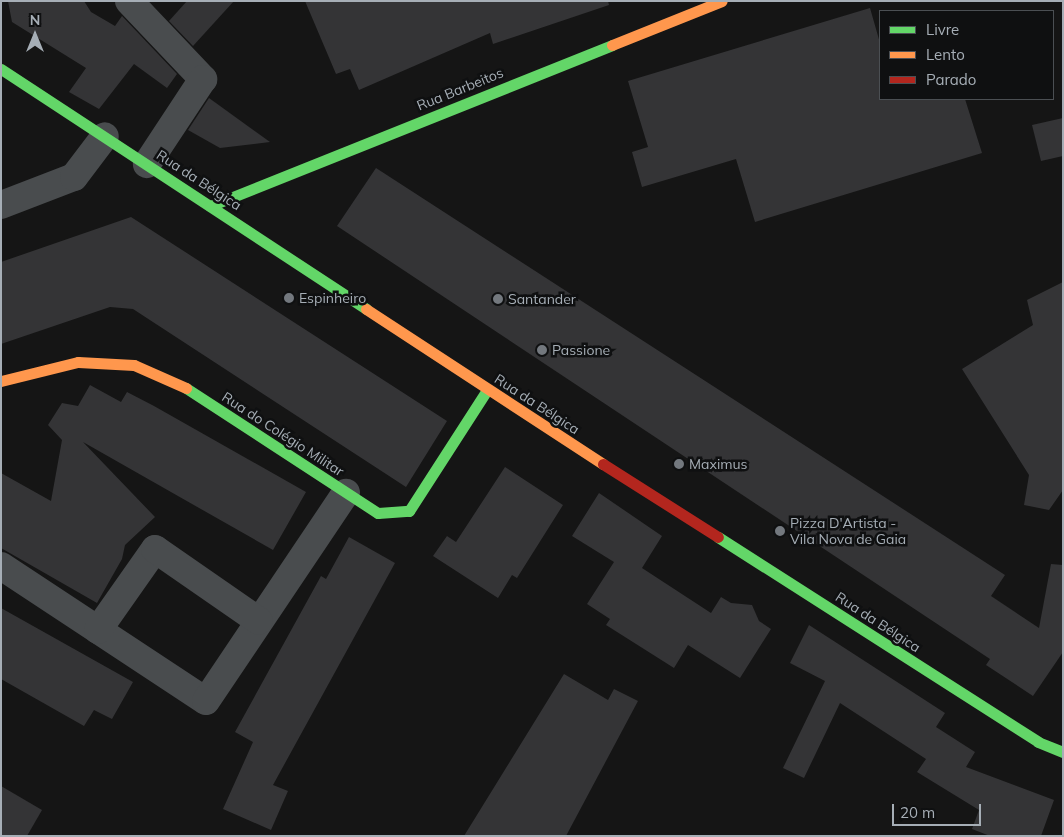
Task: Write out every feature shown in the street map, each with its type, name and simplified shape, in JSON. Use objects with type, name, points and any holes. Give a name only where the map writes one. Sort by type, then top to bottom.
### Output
[{"type":"main road","name":"Rua Barbeitos","points":[[210,206],[722,1]]},
{"type":"main road","name":"Rua da Bélgica","points":[[1,69],[488,390],[1030,737],[1063,752]]},
{"type":"main road","name":"Rua do Colégio Militar","points":[[1,381],[78,362],[134,365],[179,384],[378,514],[409,512],[488,390]]},
{"type":"street","points":[[129,1],[203,79],[147,164]]},
{"type":"street","points":[[1,204],[74,177],[105,136]]},
{"type":"street","points":[[1,566],[206,701],[346,493]]},
{"type":"street","points":[[98,630],[155,549],[259,621]]},
{"type":"building","points":[[8,1],[84,1],[91,12],[115,26],[122,16],[177,74],[167,88],[134,64],[99,109],[69,92],[86,68],[12,22]]},
{"type":"building","points":[[187,1],[234,1],[193,46],[169,21]]},
{"type":"building","points":[[305,1],[608,1],[609,5],[493,44],[490,33],[359,90],[350,69],[336,74]]},
{"type":"building","points":[[870,8],[879,40],[879,100],[965,100],[982,153],[755,222],[736,159],[642,187],[632,152],[648,147],[628,81]]},
{"type":"building","points":[[209,98],[270,142],[220,148],[188,130]]},
{"type":"building","points":[[1063,118],[1063,156],[1041,161],[1032,125]]},
{"type":"building","points":[[376,168],[1005,575],[991,596],[1039,628],[1051,564],[1063,565],[1063,652],[1033,696],[986,665],[990,659],[337,226]]},
{"type":"building","points":[[131,217],[447,421],[406,487],[133,309],[110,307],[1,344],[1,262]]},
{"type":"building","points":[[1063,282],[1063,490],[1049,510],[1024,505],[1029,475],[962,369],[1033,325],[1027,300]]},
{"type":"building","points":[[90,385],[121,402],[127,392],[306,492],[273,550],[83,442],[155,517],[125,545],[122,559],[97,603],[1,548],[1,473],[51,501],[62,440],[48,425],[62,403],[78,406]]},
{"type":"building","points":[[505,467],[563,505],[517,578],[512,575],[498,598],[433,556],[447,536],[456,542]]},
{"type":"building","points":[[599,493],[662,536],[642,568],[711,613],[721,597],[731,603],[752,605],[759,621],[771,629],[740,678],[688,645],[674,668],[606,625],[610,619],[587,604],[614,562],[572,536]]},
{"type":"building","points":[[349,537],[395,563],[273,785],[288,791],[271,830],[223,809],[253,742],[235,732],[321,576],[326,579]]},
{"type":"building","points":[[1,608],[133,682],[112,719],[94,710],[84,726],[1,679]]},
{"type":"building","points":[[809,625],[945,713],[936,727],[975,752],[966,767],[1054,800],[1041,836],[990,836],[972,829],[979,810],[917,772],[926,759],[840,703],[804,778],[783,768],[825,681],[790,663]]},
{"type":"building","points":[[564,674],[608,700],[614,689],[638,701],[566,836],[464,836]]},
{"type":"building","points":[[1,786],[42,810],[27,836],[1,836]]},
{"type":"traffic: fast","points":[[210,206],[612,45]]},
{"type":"traffic: fast","points":[[1,69],[366,309]]},
{"type":"traffic: fast","points":[[186,388],[378,513],[409,511],[487,390]]},
{"type":"traffic: fast","points":[[718,537],[1038,742],[1063,752]]},
{"type":"traffic: slow","points":[[612,45],[722,1]]},
{"type":"traffic: slow","points":[[366,309],[603,464]]},
{"type":"traffic: slow","points":[[1,381],[78,362],[134,365],[186,388]]},
{"type":"traffic: jam","points":[[603,464],[718,537]]},
{"type":"place","name":"Espinheiro","points":[[289,298]]},
{"type":"place","name":"Santander","points":[[498,299]]},
{"type":"place","name":"Passione","points":[[542,350]]},
{"type":"place","name":"Maximus","points":[[679,464]]},
{"type":"place","name":"Pizza D'Artista - Vila Nova de Gaia","points":[[780,531]]}]
